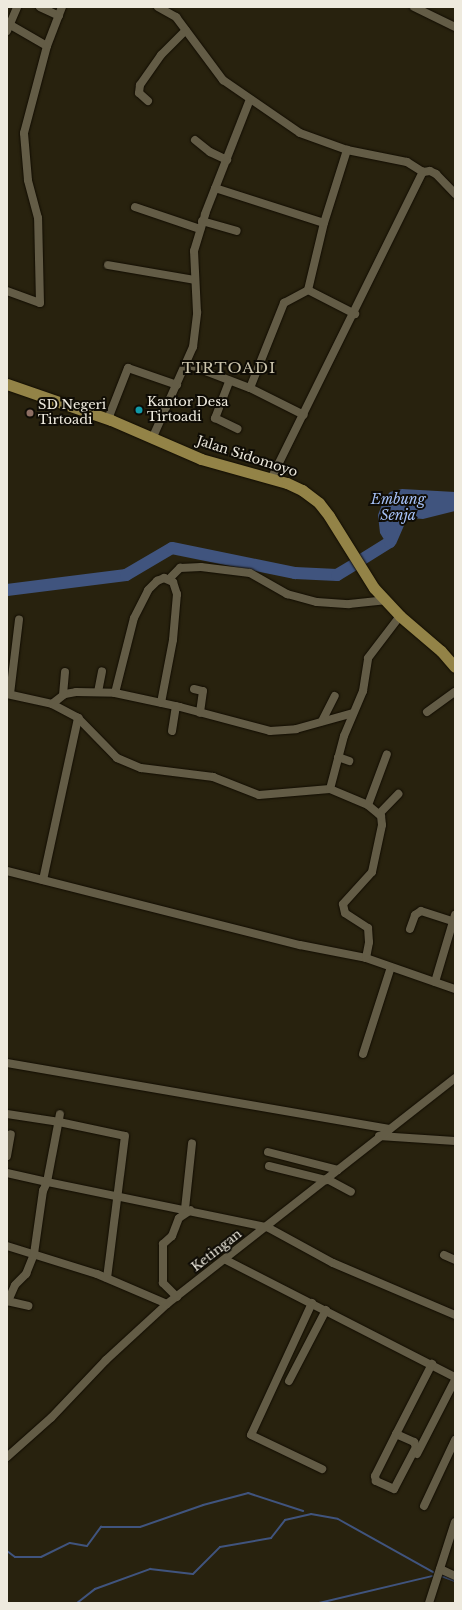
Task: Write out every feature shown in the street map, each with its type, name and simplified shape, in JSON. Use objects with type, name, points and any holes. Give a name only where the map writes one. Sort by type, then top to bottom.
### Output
[{"type":"main road","name":"Jalan Sidomoyo","points":[[7,384],[108,419],[152,439],[220,466],[271,479],[302,490],[319,503],[374,588],[400,616],[441,651],[455,667]]},
{"type":"street","points":[[17,7],[8,26],[47,46]]},
{"type":"street","points":[[40,7],[59,16]]},
{"type":"street","points":[[7,291],[40,303],[38,218],[28,180],[24,133],[47,46],[62,7]]},
{"type":"street","points":[[158,7],[176,17],[214,71],[250,99],[311,138],[347,150],[407,162],[423,172],[430,171],[436,174],[455,194]]},
{"type":"street","points":[[414,7],[455,27]]},
{"type":"street","points":[[148,101],[139,93],[140,85],[161,55],[186,30]]},
{"type":"street","points":[[152,439],[187,364],[196,329],[194,251],[201,225],[250,99]]},
{"type":"street","points":[[195,140],[210,152],[227,160]]},
{"type":"street","points":[[250,388],[284,303],[308,290],[324,223],[347,150]]},
{"type":"street","points":[[271,479],[355,314],[423,172]]},
{"type":"street","points":[[215,188],[324,223]]},
{"type":"street","points":[[136,207],[201,225],[237,231]]},
{"type":"street","points":[[108,264],[195,280]]},
{"type":"street","points":[[308,290],[355,314]]},
{"type":"street","points":[[187,364],[229,382],[250,388],[304,416]]},
{"type":"street","points":[[108,419],[128,368],[177,385]]},
{"type":"street","points":[[229,382],[215,418],[238,429]]},
{"type":"street","points":[[169,579],[180,568],[201,567],[250,573],[287,594],[317,602],[349,604],[385,600]]},
{"type":"street","points":[[115,693],[134,618],[152,585],[164,578],[169,579],[175,584],[177,594],[161,703]]},
{"type":"street","points":[[330,789],[338,757],[353,712],[363,692],[368,658],[400,616]]},
{"type":"street","points":[[19,620],[8,694],[52,704],[78,718],[117,758],[142,768],[213,777],[259,795],[330,789],[368,805],[379,814],[382,825],[372,872],[343,904],[345,912],[368,928],[369,942],[366,958]]},
{"type":"street","points":[[98,692],[102,671]]},
{"type":"street","points":[[63,695],[65,672]]},
{"type":"street","points":[[194,689],[203,691],[200,713]]},
{"type":"street","points":[[52,704],[63,695],[76,692],[115,693],[176,706],[270,731],[287,731],[353,712]]},
{"type":"street","points":[[427,712],[455,692]]},
{"type":"street","points":[[322,721],[335,696]]},
{"type":"street","points":[[172,731],[176,706]]},
{"type":"street","points":[[43,880],[78,718]]},
{"type":"street","points":[[368,805],[387,754]]},
{"type":"street","points":[[338,757],[349,760]]},
{"type":"street","points":[[379,814],[398,794]]},
{"type":"street","points":[[7,871],[300,945],[366,958],[455,989]]},
{"type":"street","points":[[410,929],[415,915],[421,911],[454,925],[435,982]]},
{"type":"street","points":[[363,1054],[391,967]]},
{"type":"street","points":[[7,1064],[389,1129]]},
{"type":"street","name":"Ketingan","points":[[7,1457],[51,1418],[106,1360],[167,1304],[226,1260],[379,1136],[455,1078]]},
{"type":"street","points":[[7,1114],[60,1118],[125,1136],[107,1278]]},
{"type":"street","points":[[28,1306],[8,1301],[15,1285],[26,1274],[34,1254],[43,1192],[47,1182],[60,1118]]},
{"type":"street","points":[[7,1156],[11,1134]]},
{"type":"street","points":[[379,1136],[455,1141]]},
{"type":"street","points":[[177,1297],[162,1283],[163,1244],[172,1236],[179,1218],[188,1210],[192,1144]]},
{"type":"street","points":[[268,1152],[338,1170]]},
{"type":"street","points":[[269,1166],[326,1180],[351,1192]]},
{"type":"street","points":[[7,1173],[267,1227],[328,1260],[453,1314],[455,1305]]},
{"type":"street","points":[[7,1246],[107,1278],[167,1304]]},
{"type":"street","points":[[444,1254],[455,1260]]},
{"type":"street","points":[[226,1260],[455,1377]]},
{"type":"street","points":[[312,1303],[251,1435],[322,1469]]},
{"type":"street","points":[[289,1381],[326,1310]]},
{"type":"street","points":[[396,1434],[416,1445],[394,1489],[374,1478],[396,1434],[432,1364]]},
{"type":"street","points":[[398,1491],[455,1380]]},
{"type":"street","points":[[424,1506],[455,1440]]},
{"type":"street","points":[[429,1603],[455,1522]]},
{"type":"street","points":[[440,1568],[455,1576]]},
{"type":"water","name":"Embung Senja","points":[[402,489],[455,492],[455,511],[423,519],[410,518],[406,521],[396,544],[388,546],[380,533],[378,515],[384,499],[390,492]]},
{"type":"waterway","points":[[361,560],[390,542],[392,531]]},
{"type":"waterway","points":[[7,590],[126,575],[172,548],[295,573],[337,575],[355,564]]},
{"type":"waterway","points":[[7,1551],[15,1557],[41,1557],[70,1543],[87,1546],[101,1527],[140,1527],[203,1505],[248,1493],[303,1511]]},
{"type":"waterway","points":[[77,1603],[95,1589],[150,1569],[193,1574],[220,1547],[271,1538],[285,1520],[311,1514],[338,1519],[433,1572]]},
{"type":"waterway","points":[[439,1575],[455,1581]]},
{"type":"waterway","points":[[319,1603],[432,1576]]},
{"type":"place","name":"Kantor Desa Tirtoadi","points":[[139,410]]},
{"type":"place","name":"SD Negeri Tirtoadi","points":[[30,413]]},
{"type":"district","name":"TIRTOADI","points":[[229,368]]}]
